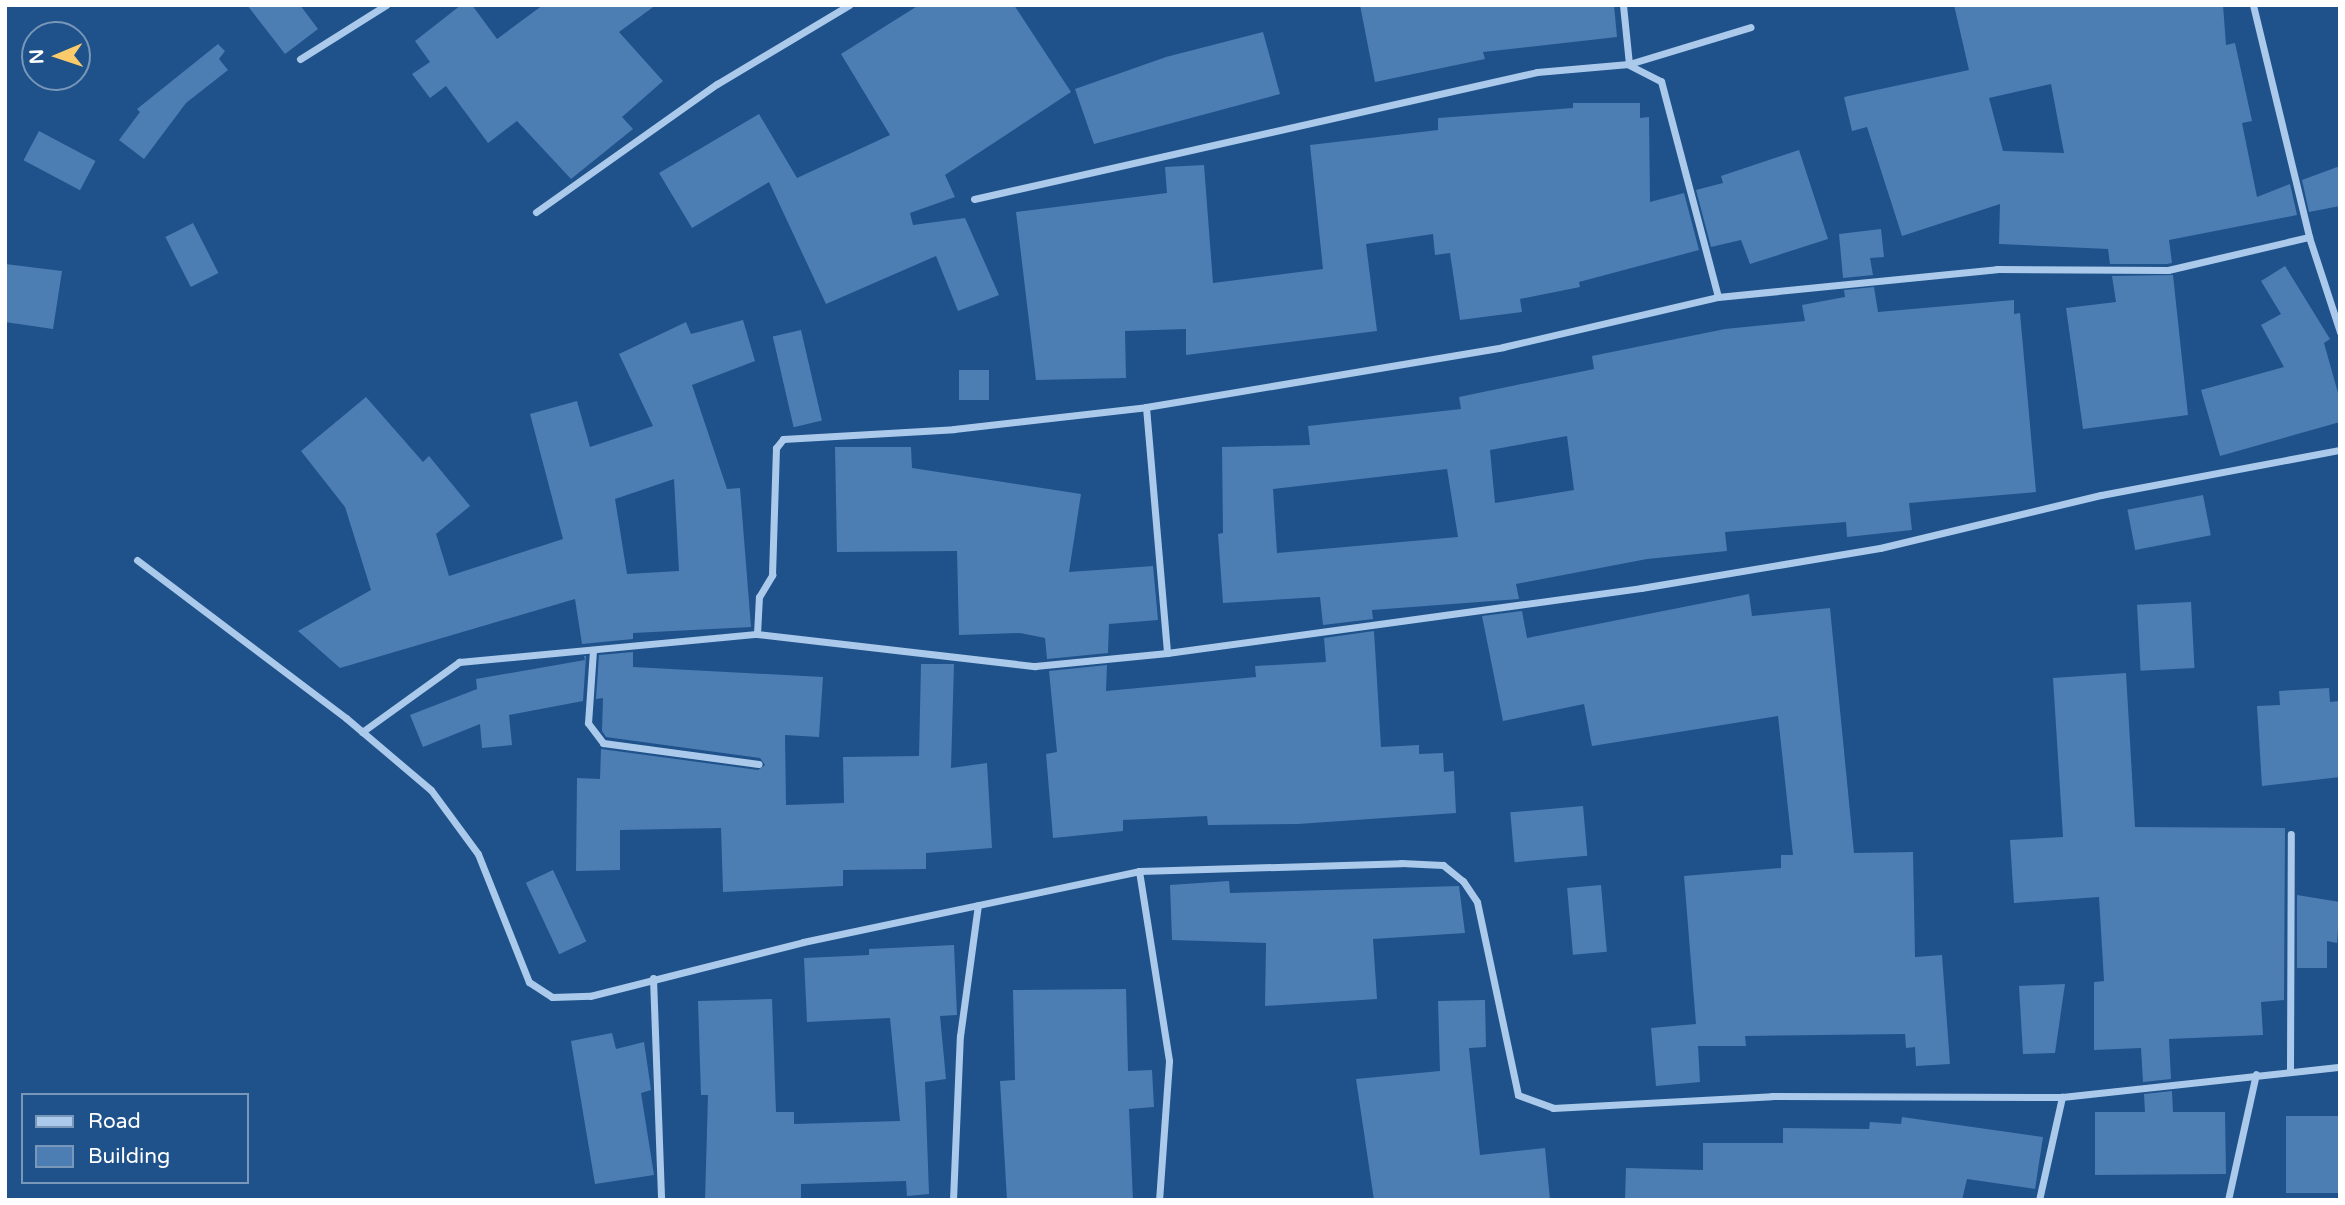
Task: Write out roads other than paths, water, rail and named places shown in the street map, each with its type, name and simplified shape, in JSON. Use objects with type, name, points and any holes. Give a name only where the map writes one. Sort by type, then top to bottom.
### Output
[{"type":"street","points":[[300,59],[386,5]]},
{"type":"street","points":[[536,212],[717,84],[849,5]]},
{"type":"street","points":[[1623,5],[1629,64]]},
{"type":"street","points":[[2253,5],[2309,237],[2340,332]]},
{"type":"street","points":[[974,199],[1537,72],[1629,64],[1751,27]]},
{"type":"street","points":[[1629,64],[1661,81],[1718,297]]},
{"type":"street","points":[[757,634],[759,597],[772,575],[776,448],[783,439],[954,429],[1146,407],[1503,346],[1718,297],[1997,268],[2168,270],[2309,237]]},
{"type":"street","points":[[1146,407],[1167,653]]},
{"type":"street","points":[[362,732],[459,662],[757,634],[1035,666],[1167,653],[1641,588],[1880,548],[2101,495],[2340,450]]},
{"type":"street","points":[[137,561],[362,732],[431,790],[478,854],[529,982],[552,997],[590,996],[653,978],[1139,870],[1443,865],[1463,881],[1477,902],[1518,1095],[1553,1108],[1772,1096],[2062,1097],[2340,1067]]},
{"type":"street","points":[[593,650],[588,723],[603,743],[759,764]]},
{"type":"street","points":[[2290,1071],[2291,834]]},
{"type":"street","points":[[1139,870],[1169,1060],[1159,1200]]},
{"type":"street","points":[[953,1200],[960,1036],[978,905]]},
{"type":"street","points":[[653,978],[662,1200]]},
{"type":"street","points":[[2228,1200],[2256,1074]]},
{"type":"street","points":[[2039,1200],[2062,1097]]}]
